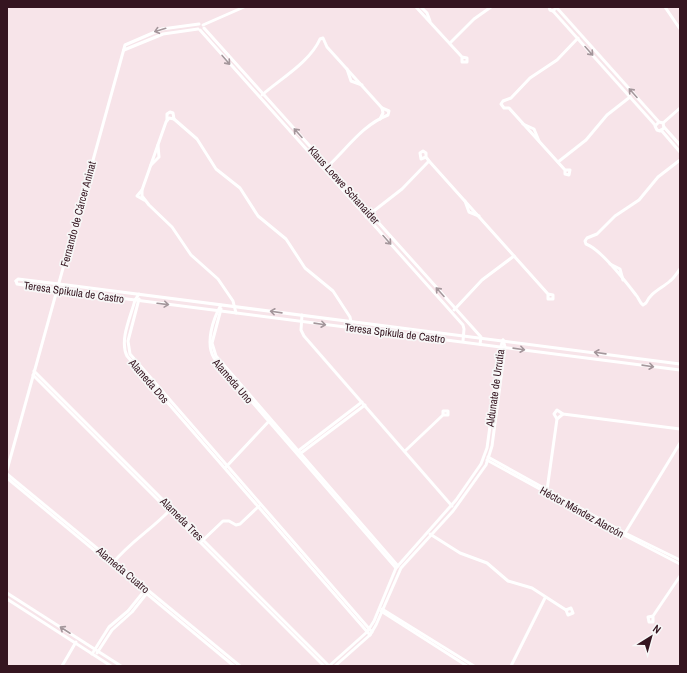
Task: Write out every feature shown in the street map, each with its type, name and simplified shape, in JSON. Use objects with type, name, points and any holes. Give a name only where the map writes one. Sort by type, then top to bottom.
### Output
[{"type":"street","points":[[124,50],[163,34],[199,30],[203,26],[244,7]]},
{"type":"street","points":[[416,7],[462,58]]},
{"type":"street","points":[[421,7],[428,13],[430,21]]},
{"type":"street","points":[[450,43],[472,20],[491,7]]},
{"type":"street","points":[[548,7],[578,38],[656,125],[657,130],[661,130],[680,152]]},
{"type":"street","points":[[553,11],[557,7],[659,122],[664,125],[680,145]]},
{"type":"street","points":[[665,7],[680,29]]},
{"type":"street","points":[[124,50],[127,43],[162,29],[198,24],[203,26]]},
{"type":"street","points":[[198,24],[199,30]]},
{"type":"street","name":"Klaus Loewe Schanaider","points":[[203,26],[481,337]]},
{"type":"street","name":"Klaus Loewe Schanaider","points":[[199,30],[464,326],[464,335]]},
{"type":"street","points":[[259,98],[293,72],[317,46],[322,38],[325,40],[327,47],[347,69],[351,81],[362,85],[382,108],[390,113],[355,137],[324,170]]},
{"type":"street","points":[[565,170],[539,142],[534,129],[523,124],[509,108],[503,107],[501,104],[503,101],[509,99],[530,78],[557,60],[578,38]]},
{"type":"street","points":[[317,46],[327,47]]},
{"type":"street","name":"Fernando de Cárcer Aninat","points":[[7,470],[124,50]]},
{"type":"street","points":[[558,162],[586,140],[607,115],[630,97]]},
{"type":"street","points":[[509,99],[509,108]]},
{"type":"street","points":[[380,119],[383,113],[382,108]]},
{"type":"street","points":[[661,130],[680,108]]},
{"type":"street","points":[[236,313],[236,307],[216,276],[191,255],[172,227],[144,200],[137,196],[142,190],[151,165],[159,157],[158,145],[167,120],[167,113],[173,113],[174,119],[197,139],[216,169],[242,190],[258,216],[286,239],[305,268],[333,291],[352,321],[352,328]]},
{"type":"street","points":[[167,120],[170,118],[174,119]]},
{"type":"street","points":[[656,125],[659,122]]},
{"type":"street","points":[[426,158],[465,201],[468,212],[479,216],[548,294]]},
{"type":"street","points":[[680,160],[660,175],[639,200],[614,216],[594,236],[587,238],[585,241],[586,244],[594,247],[610,264],[621,271],[624,280],[643,305],[646,303],[648,298],[670,281],[680,269]]},
{"type":"street","points":[[366,217],[402,189],[429,161]]},
{"type":"street","points":[[594,236],[594,247]]},
{"type":"street","points":[[451,313],[482,280],[514,256]]},
{"type":"street","name":"Teresa Spikula de Castro","points":[[680,364],[481,337],[302,316],[139,294],[18,279],[16,281],[17,284],[57,290],[680,370]]},
{"type":"street","name":"Alameda Dos","points":[[139,294],[124,342],[127,356],[371,634]]},
{"type":"street","points":[[638,297],[648,298]]},
{"type":"street","name":"Alameda Uno","points":[[221,305],[210,340],[211,353],[300,452],[400,570]]},
{"type":"street","points":[[302,316],[301,330],[304,336],[455,509]]},
{"type":"street","points":[[463,341],[464,335]]},
{"type":"street","points":[[480,344],[481,337]]},
{"type":"street","name":"Aldunate de Urrutia","points":[[329,666],[368,631],[397,566],[455,509],[488,459],[493,442],[503,340]]},
{"type":"street","name":"Aldunate de Urrutia","points":[[335,666],[371,634],[400,570],[452,505],[484,457],[503,347]]},
{"type":"street","points":[[616,362],[617,356]]},
{"type":"street","name":"Alameda Tres","points":[[34,373],[170,510],[329,666]]},
{"type":"street","points":[[296,454],[363,404]]},
{"type":"street","points":[[547,491],[557,419],[554,414],[556,410],[559,410],[563,414],[679,430]]},
{"type":"street","points":[[557,419],[563,414]]},
{"type":"street","points":[[405,451],[443,415]]},
{"type":"street","points":[[226,467],[270,420]]},
{"type":"street","name":"Alameda Uno","points":[[270,420],[296,454],[397,566]]},
{"type":"street","points":[[625,534],[680,443]]},
{"type":"street","name":"Héctor Méndez Alarcón","points":[[484,457],[680,564]]},
{"type":"street","name":"Alameda Cuatro","points":[[7,474],[112,563]]},
{"type":"street","name":"Alameda Cuatro","points":[[7,478],[240,666]]},
{"type":"street","points":[[202,541],[223,521],[229,521],[236,525],[240,524],[259,506]]},
{"type":"street","points":[[112,563],[129,545],[152,528],[170,510]]},
{"type":"street","points":[[429,533],[460,553],[487,563],[508,581],[532,588],[545,598],[566,610]]},
{"type":"street","name":"Héctor Méndez Alarcón","points":[[625,534],[680,560]]},
{"type":"street","name":"Alameda Tres","points":[[202,541],[324,666]]},
{"type":"street","points":[[652,616],[680,576]]},
{"type":"street","points":[[94,655],[112,630],[132,612],[146,591]]},
{"type":"street","name":"Alameda Cuatro","points":[[146,591],[234,666]]},
{"type":"street","points":[[7,593],[121,666]]},
{"type":"street","points":[[511,666],[545,598]]},
{"type":"street","points":[[7,599],[111,666]]},
{"type":"street","points":[[378,608],[474,666]]},
{"type":"street","points":[[383,610],[467,666]]},
{"type":"street","points":[[62,666],[78,638]]}]
